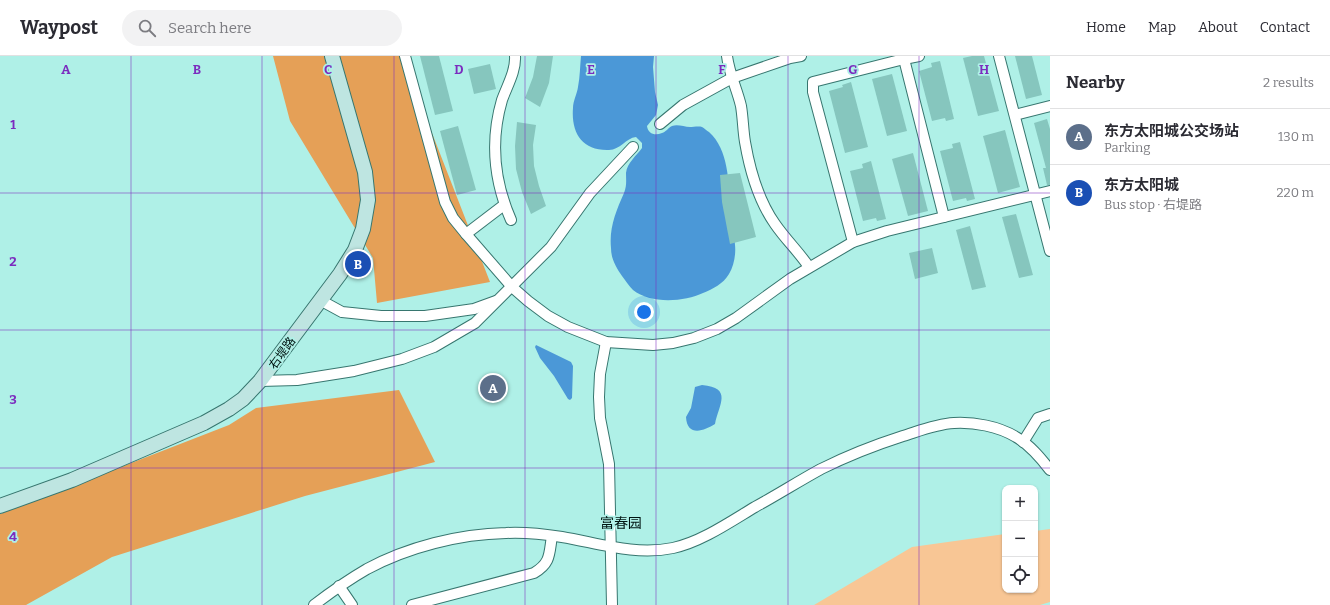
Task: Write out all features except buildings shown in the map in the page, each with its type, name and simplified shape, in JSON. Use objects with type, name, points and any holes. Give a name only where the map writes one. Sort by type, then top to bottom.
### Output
[{"type":"main road","name":"右堤路","points":[[0,506],[72,480],[204,423],[229,409],[243,399],[260,381],[340,274],[355,250],[363,229],[368,200],[365,172],[332,56]]},
{"type":"street","points":[[405,56],[445,202],[453,218],[512,287],[528,301],[548,316],[568,327],[606,342],[653,345],[673,343],[694,338],[717,329],[736,318],[790,279],[853,242],[944,217],[1050,191]]},
{"type":"street","points":[[511,220],[504,205],[498,182],[494,143],[502,100],[511,78],[515,56]]},
{"type":"street","points":[[727,56],[728,64],[741,105],[749,164],[756,188],[764,206],[775,224],[810,267]]},
{"type":"street","points":[[660,124],[683,105],[732,78],[790,58],[801,56]]},
{"type":"street","points":[[853,242],[813,92],[813,82],[920,56]]},
{"type":"street","points":[[999,56],[1050,251]]},
{"type":"street","points":[[904,59],[944,217]]},
{"type":"street","points":[[1014,115],[1050,106]]},
{"type":"street","points":[[260,381],[297,380],[354,371],[402,359],[434,346],[476,323],[551,247],[590,193],[633,147]]},
{"type":"street","points":[[466,234],[504,205]]},
{"type":"street","points":[[320,300],[342,312],[382,316],[425,316],[474,309],[500,300]]},
{"type":"street","points":[[606,342],[600,374],[599,397],[600,418],[609,464],[612,547],[612,605]]},
{"type":"street","points":[[1022,442],[1038,418],[1050,414]]},
{"type":"street","points":[[314,605],[339,586],[368,569],[396,556],[421,547],[452,539],[476,535],[532,533],[634,550],[655,551],[675,548],[715,530],[823,469],[889,441],[926,429],[953,423],[978,424],[1015,436],[1030,447],[1050,470]]},
{"type":"street","points":[[412,605],[534,573],[542,568],[548,560],[552,536]]},
{"type":"street","points":[[339,586],[352,605]]},
{"type":"shaded area","points":[[273,56],[402,56],[490,282],[377,303],[373,258],[290,121]]},
{"type":"shaded area","points":[[399,390],[435,462],[305,496],[112,557],[26,605],[0,605],[0,514],[229,425],[256,408]]},
{"type":"shaded area","points":[[1050,529],[1050,602],[1040,605],[814,605],[912,547],[1002,534],[1002,593],[1038,593],[1038,531]]},
{"type":"water","points":[[581,56],[654,56],[653,67],[655,92],[658,105],[656,115],[647,126],[650,133],[657,134],[663,132],[674,125],[702,127],[716,139],[724,157],[728,177],[735,252],[731,271],[724,281],[714,288],[695,296],[677,300],[648,298],[633,290],[618,269],[611,252],[612,227],[625,190],[627,169],[642,148],[642,143],[636,137],[629,139],[616,148],[600,150],[585,144],[580,139],[576,133],[574,125],[573,105],[579,83]]},
{"type":"water","points":[[536,345],[571,362],[573,366],[572,398],[570,400],[540,358],[535,347]]},
{"type":"water","points":[[702,385],[718,390],[721,393],[722,398],[715,424],[706,429],[697,431],[689,428],[686,417],[691,408],[695,387]]},
{"type":"place","name":"东方太阳城","points":[[358,264]]},
{"type":"place","name":"东方太阳城公交场站","points":[[493,388]]},
{"type":"district","name":"富春园","points":[[621,523]]}]
